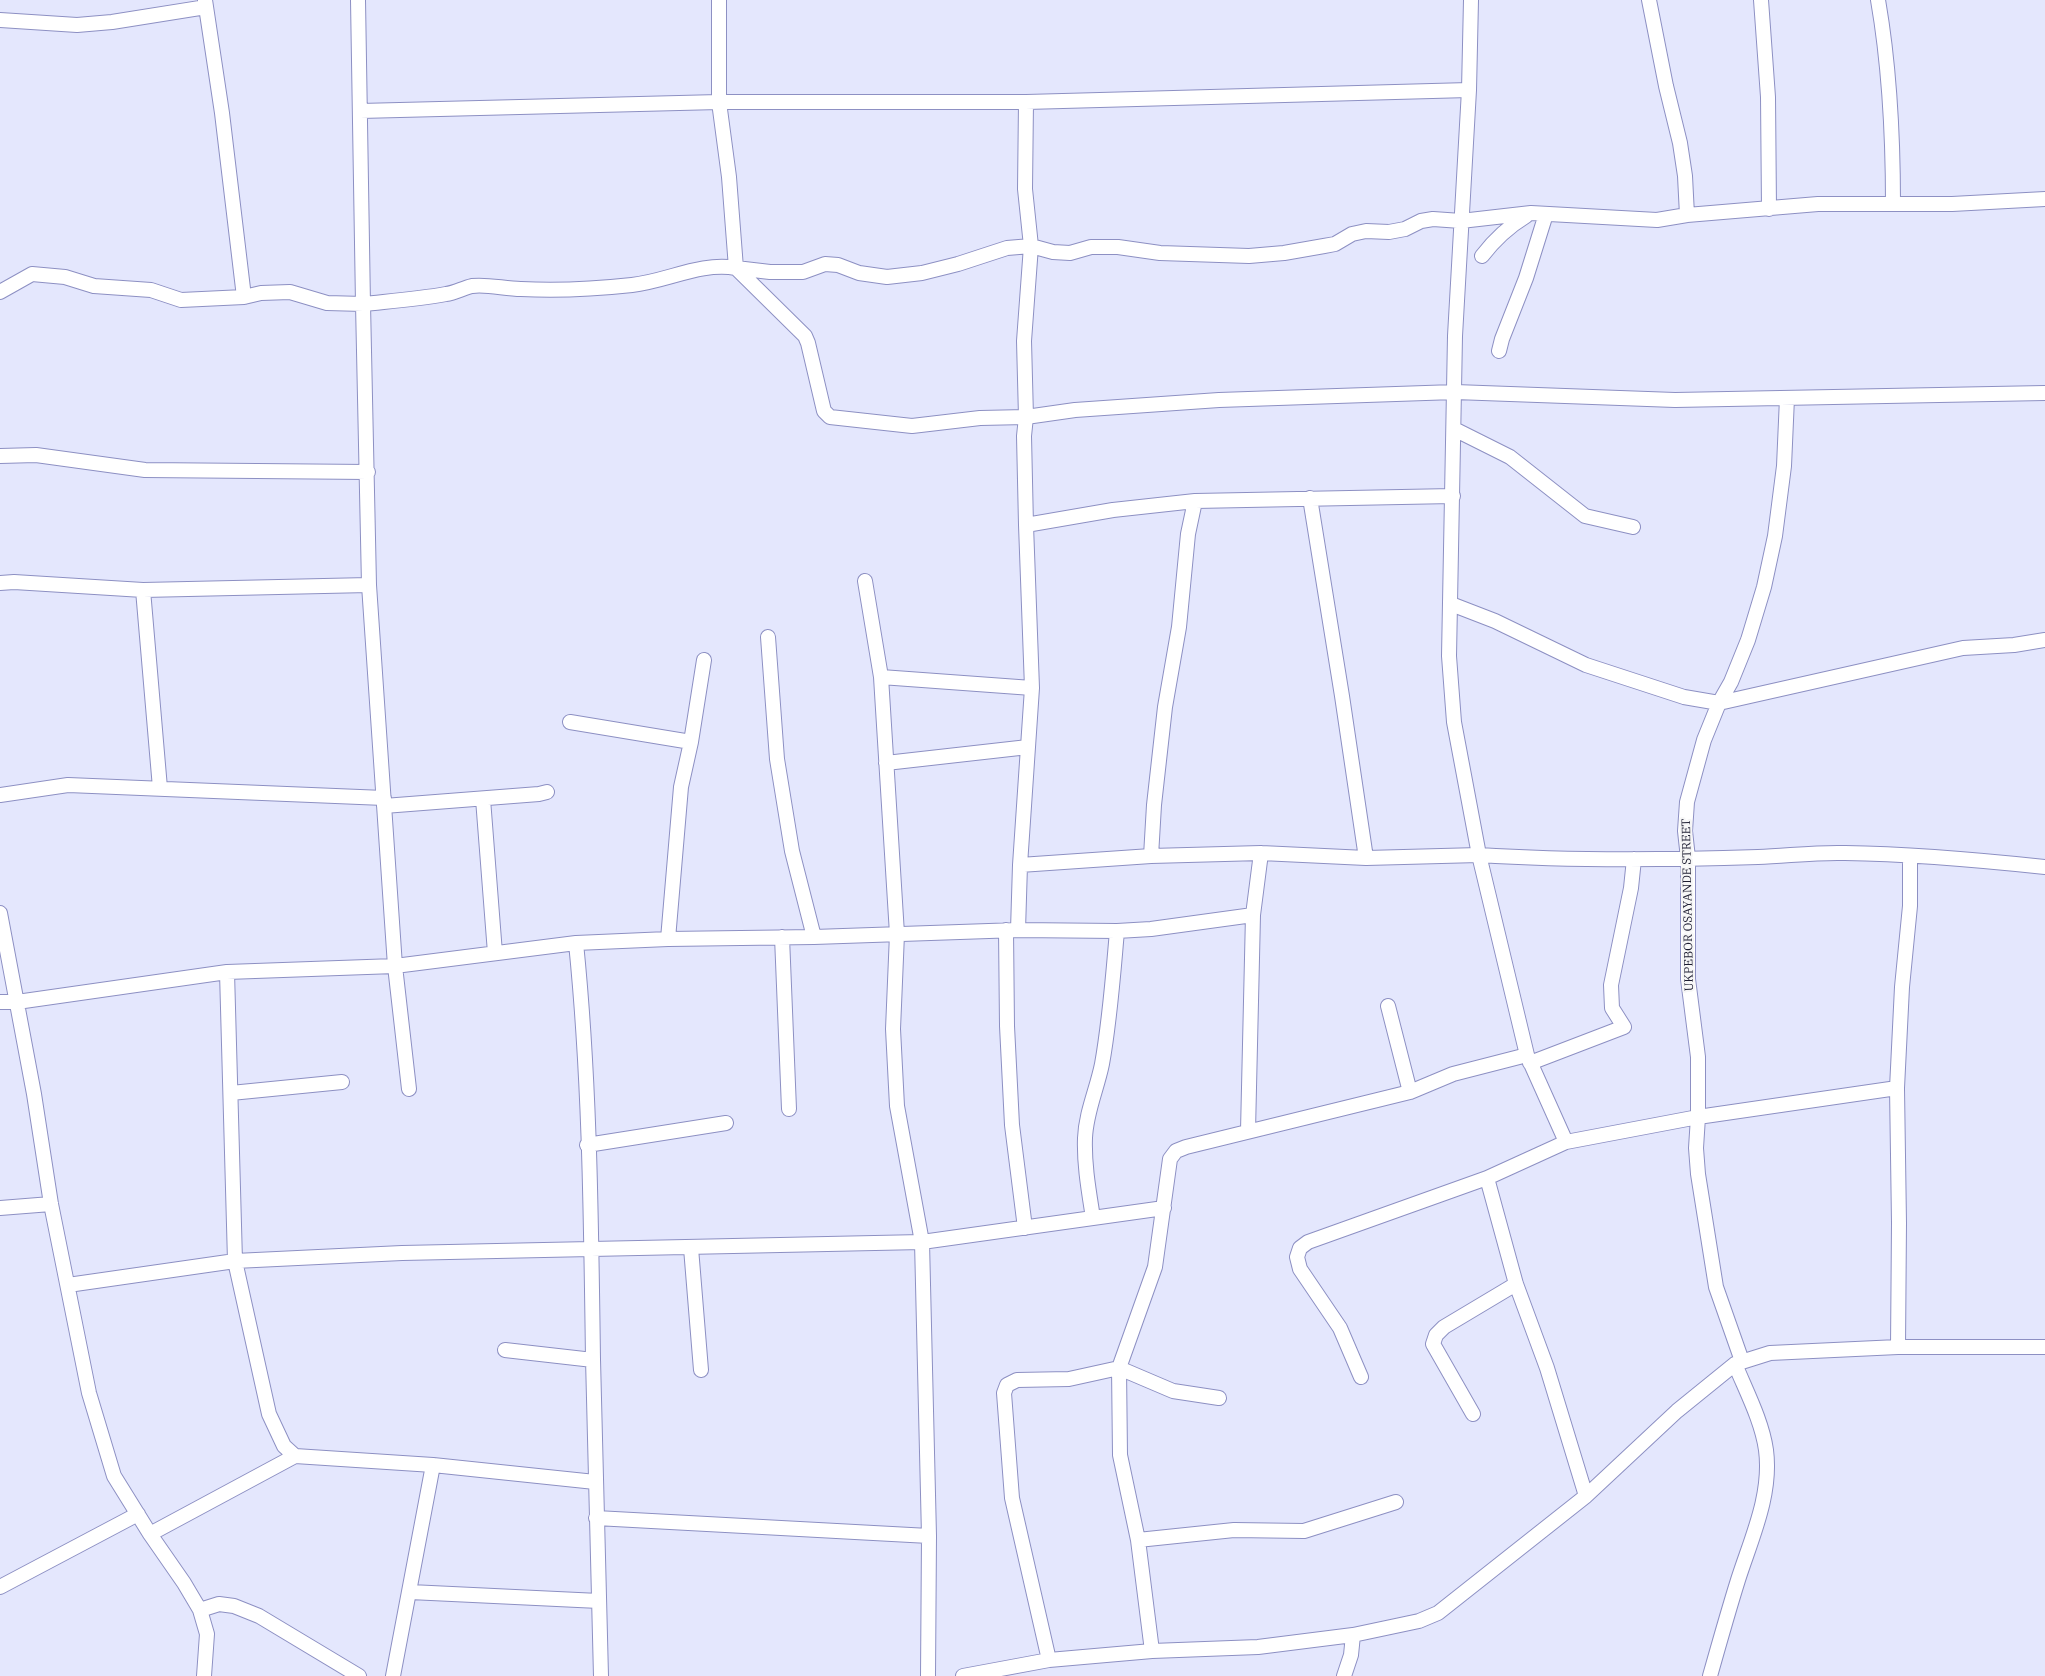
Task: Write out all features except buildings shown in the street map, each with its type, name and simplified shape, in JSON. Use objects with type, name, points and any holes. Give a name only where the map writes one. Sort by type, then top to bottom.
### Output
[{"type":"street","points":[[358,0],[369,585],[395,966],[409,1089]]},
{"type":"street","points":[[719,0],[719,102],[729,177],[736,268],[805,336],[824,410],[830,416],[912,426],[980,418],[1026,417],[1075,410],[1219,400],[1455,392],[1675,400],[2045,393]]},
{"type":"street","points":[[1471,0],[1468,90],[1454,336],[1455,392],[1449,656],[1450,690],[1478,855],[1529,1059],[1566,1142]]},
{"type":"street","points":[[1649,0],[1666,86],[1680,143],[1685,176],[1687,215]]},
{"type":"street","points":[[1761,0],[1768,97],[1769,208]]},
{"type":"street","points":[[1878,0],[1887,52],[1893,126],[1893,204]]},
{"type":"street","points":[[0,20],[77,24],[112,22],[205,4],[222,113],[244,297]]},
{"type":"street","points":[[360,111],[719,102],[1026,102],[1468,90]]},
{"type":"street","points":[[1025,1228],[1012,1125],[1007,1026],[1012,930],[1020,865],[1032,688],[1024,436],[1026,417],[1024,341],[1030,246],[1025,189],[1026,102]]},
{"type":"street","points":[[0,292],[32,274],[65,277],[94,286],[150,290],[181,300],[244,297],[262,293],[290,292],[327,303],[363,304],[425,298],[449,294],[472,286],[586,290],[641,284],[706,267],[722,266],[770,272],[803,272],[825,264],[838,265],[859,274],[887,277],[922,273],[958,264],[1006,248],[1030,246],[1070,253],[1091,247],[1118,247],[1160,253],[1249,256],[1284,253],[1335,244],[1352,234],[1366,231],[1389,232],[1405,229],[1420,221],[1433,219],[1461,221],[1531,213],[1657,220],[1687,215],[1818,204],[1952,204],[2045,199]]},
{"type":"street","points":[[1482,256],[1496,238],[1512,224],[1531,213]]},
{"type":"street","points":[[1499,351],[1526,278],[1546,214]]},
{"type":"street","name":"UKPEBOR OSAYANDE STREET","points":[[1710,1676],[1723,1627],[1765,1495],[1768,1472],[1766,1449],[1716,1287],[1698,1174],[1696,1148],[1698,1057],[1688,979],[1688,858],[1685,831],[1687,802],[1704,740],[1719,703],[1732,682],[1748,640],[1764,587],[1776,536],[1784,466],[1787,398]]},
{"type":"street","points":[[1454,429],[1510,458],[1585,516],[1633,527]]},
{"type":"street","points":[[0,456],[36,454],[145,470],[368,472]]},
{"type":"street","points":[[1026,525],[1113,510],[1195,501],[1453,496]]},
{"type":"street","points":[[1310,498],[1366,858]]},
{"type":"street","points":[[1151,856],[1154,805],[1165,707],[1179,627],[1188,534],[1195,501]]},
{"type":"street","points":[[865,581],[881,677],[897,934],[892,1028],[897,1106],[922,1242],[929,1536],[928,1676]]},
{"type":"street","points":[[0,583],[14,582],[143,590],[369,585]]},
{"type":"street","points":[[143,590],[160,788]]},
{"type":"street","points":[[1451,604],[1495,621],[1586,666],[1684,697],[1719,703],[1964,648],[2045,640]]},
{"type":"street","points":[[768,637],[777,759],[792,851],[814,937]]},
{"type":"street","points":[[668,939],[681,786],[691,742],[704,660]]},
{"type":"street","points":[[881,677],[1032,688]]},
{"type":"street","points":[[570,722],[691,742]]},
{"type":"street","points":[[886,762],[1028,747]]},
{"type":"street","points":[[0,795],[68,785],[160,788],[384,802],[483,799],[548,792]]},
{"type":"street","points":[[483,799],[495,953]]},
{"type":"street","points":[[1020,865],[1151,856],[1261,853],[1366,858],[1478,855],[1554,859],[1634,859],[1758,857],[1844,852],[2045,867]]},
{"type":"street","points":[[1248,1131],[1253,915],[1261,853]]},
{"type":"street","points":[[1898,1347],[1900,1223],[1897,1088],[1902,987],[1910,906],[1910,856]]},
{"type":"street","points":[[1152,1651],[1138,1540],[1120,1455],[1119,1368],[1155,1267],[1170,1159],[1176,1151],[1186,1147],[1248,1131],[1312,1118],[1410,1092],[1453,1074],[1529,1059],[1624,1027],[1612,1008],[1611,985],[1631,888],[1634,859]]},
{"type":"street","points":[[0,913],[51,1204],[89,1393],[114,1476],[200,1610],[207,1634],[204,1676]]},
{"type":"street","points":[[0,1002],[17,1002],[227,972],[395,966],[576,943],[1012,930],[1152,930],[1253,915]]},
{"type":"street","points":[[1093,1218],[1086,1171],[1085,1139],[1088,1111],[1101,1067],[1107,1033],[1117,931]]},
{"type":"street","points":[[782,937],[788,1109]]},
{"type":"street","points":[[576,943],[584,1020],[601,1676]]},
{"type":"street","points":[[227,972],[235,1261],[268,1414],[284,1446],[295,1456]]},
{"type":"street","points":[[1388,1006],[1410,1092]]},
{"type":"street","points":[[231,1093],[342,1082]]},
{"type":"street","points":[[1361,1377],[1340,1328],[1300,1269],[1297,1257],[1300,1248],[1308,1242],[1486,1178],[1566,1142],[1698,1117],[1897,1088]]},
{"type":"street","points":[[588,1145],[726,1123]]},
{"type":"street","points":[[1486,1178],[1516,1284],[1547,1368],[1586,1496]]},
{"type":"street","points":[[0,1208],[51,1204]]},
{"type":"street","points":[[68,1285],[235,1261],[402,1253],[922,1242],[1164,1208]]},
{"type":"street","points":[[691,1248],[701,1370]]},
{"type":"street","points":[[1473,1414],[1433,1344],[1436,1335],[1444,1327],[1516,1284]]},
{"type":"street","points":[[963,1676],[1050,1660],[1152,1651],[1258,1647],[1353,1635],[1419,1621],[1438,1613],[1586,1496],[1677,1411],[1739,1362],[1770,1352],[1898,1347],[2045,1347]]},
{"type":"street","points":[[505,1350],[593,1360]]},
{"type":"street","points":[[1050,1660],[1012,1498],[1004,1393],[1006,1385],[1017,1380],[1069,1379],[1119,1368],[1173,1391],[1219,1398]]},
{"type":"street","points":[[150,1534],[295,1456],[433,1465],[595,1482]]},
{"type":"street","points":[[393,1676],[433,1465]]},
{"type":"street","points":[[1138,1540],[1234,1530],[1304,1531],[1396,1502]]},
{"type":"street","points":[[0,1587],[138,1514]]},
{"type":"street","points":[[596,1518],[929,1536]]},
{"type":"street","points":[[410,1592],[599,1601]]},
{"type":"street","points":[[200,1610],[219,1604],[234,1606],[259,1616],[359,1676]]},
{"type":"street","points":[[1344,1676],[1351,1655],[1353,1635]]}]
